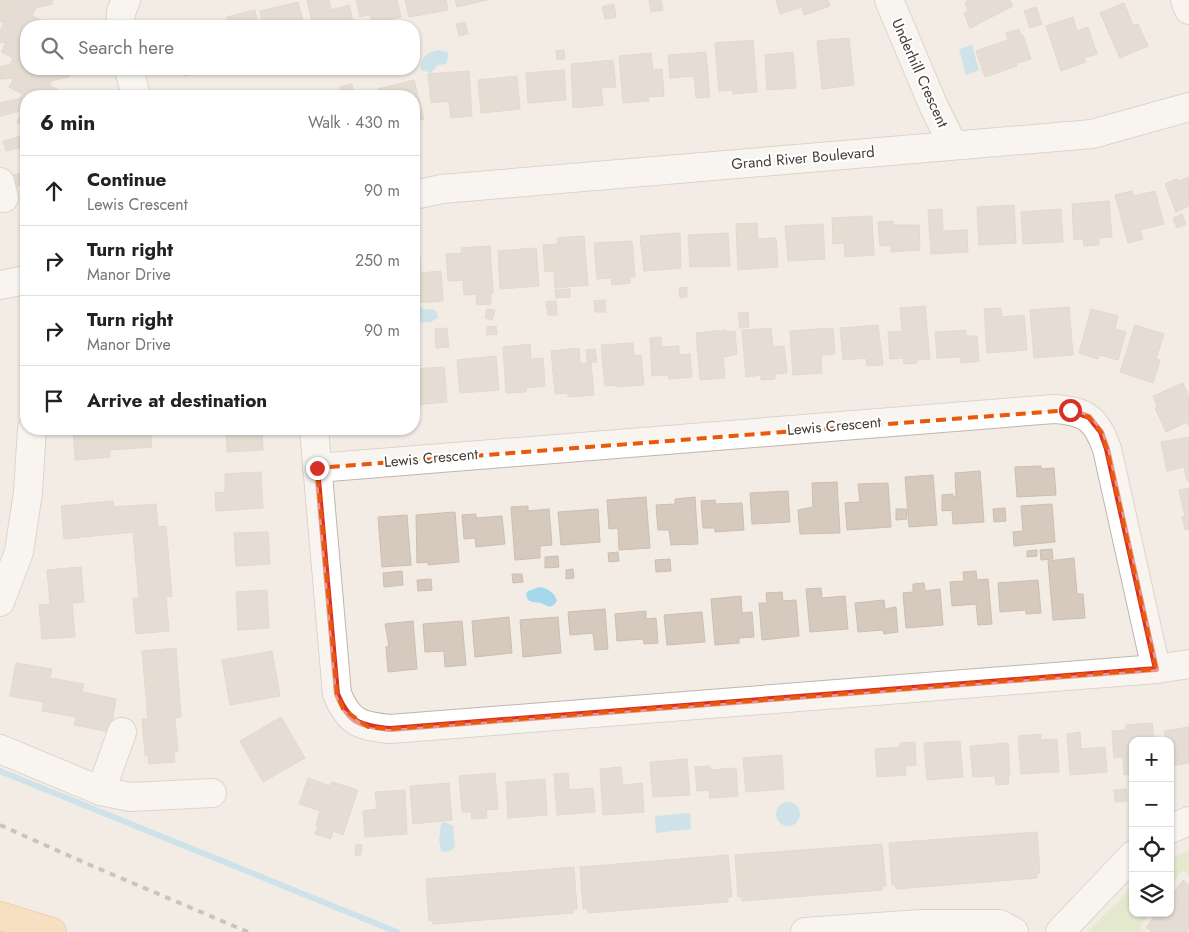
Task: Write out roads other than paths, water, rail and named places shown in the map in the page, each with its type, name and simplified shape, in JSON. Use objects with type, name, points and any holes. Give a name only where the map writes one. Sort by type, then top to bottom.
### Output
[{"type":"main road","points":[[0,916],[52,932]]},
{"type":"street","name":"Underhill Crescent","points":[[889,0],[934,107],[953,145]]},
{"type":"street","points":[[1184,0],[1189,10]]},
{"type":"street","points":[[131,75],[134,90]]},
{"type":"street","name":"Grand River Boulevard","points":[[420,194],[442,189],[1092,134],[1189,107]]},
{"type":"street","points":[[0,285],[20,281]]},
{"type":"street","name":"Lewis Crescent","points":[[317,468],[1054,409],[1070,410],[1089,417],[1101,432],[1107,449],[1156,669]]},
{"type":"street","points":[[0,602],[19,552],[28,492],[32,435]]},
{"type":"street","points":[[314,435],[337,694],[342,709],[353,720],[368,727],[390,729],[1156,669],[1189,664]]},
{"type":"street","points":[[101,791],[122,732]]},
{"type":"street","points":[[0,749],[101,791],[130,797],[212,793]]},
{"type":"street","points":[[1174,828],[1189,822]]},
{"type":"street","points":[[1060,932],[1129,859]]},
{"type":"street","points":[[812,932],[921,924],[1000,924],[1014,932]]},
{"type":"water","points":[[972,45],[979,70],[966,75],[959,49]]},
{"type":"water","points":[[439,50],[447,52],[449,56],[446,64],[438,65],[431,73],[421,70],[421,62],[425,56]]},
{"type":"water","points":[[420,306],[425,310],[432,309],[437,312],[438,318],[431,322],[420,323]]},
{"type":"water","points":[[539,587],[553,593],[557,601],[553,606],[528,600],[526,594],[528,591]]},
{"type":"water","points":[[788,802],[797,805],[800,814],[797,823],[788,826],[779,823],[776,814],[779,805]]},
{"type":"water","points":[[690,813],[691,829],[656,833],[655,816]]},
{"type":"water","points":[[445,822],[453,826],[455,847],[447,852],[441,851],[439,840],[441,824]]},
{"type":"waterway","points":[[0,771],[397,932]]},
{"type":"railway","points":[[0,825],[248,932]]}]
